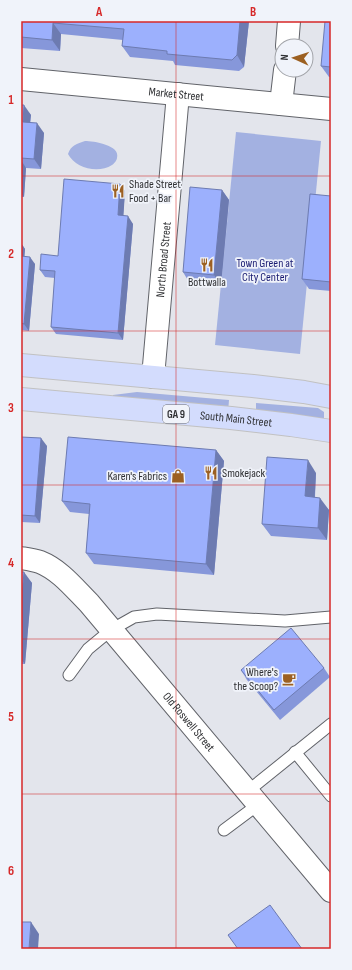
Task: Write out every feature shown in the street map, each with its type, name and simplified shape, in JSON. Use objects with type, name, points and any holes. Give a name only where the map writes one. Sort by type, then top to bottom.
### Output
[{"type":"main road","points":[[21,365],[268,388],[331,397]]},
{"type":"main road","name":"South Main Street","points":[[21,399],[231,418],[331,431]]},
{"type":"street","points":[[288,38],[289,21]]},
{"type":"street","points":[[281,104],[283,78]]},
{"type":"street","name":"Market Street","points":[[21,79],[331,109]]},
{"type":"street","name":"North Broad Street","points":[[153,377],[178,94]]},
{"type":"street","name":"Old Roswell Street","points":[[30,560],[54,569],[89,603],[331,891]]},
{"type":"lane","points":[[68,675],[88,649],[111,630],[134,617],[157,614],[285,621],[331,617]]},
{"type":"lane","points":[[224,830],[295,752],[331,724]]},
{"type":"lane","points":[[295,752],[331,796]]},
{"type":"green space","name":"Town Green at City Center","points":[[236,132],[321,141],[300,354],[215,345]]},
{"type":"green space","points":[[85,141],[100,143],[115,150],[117,158],[114,164],[106,168],[94,169],[81,166],[76,163],[68,154],[69,151],[77,144]]},
{"type":"green space","points":[[137,392],[229,400],[228,412],[113,399],[113,395]]},
{"type":"green space","points":[[256,403],[318,408],[324,412],[324,420],[256,415]]},
{"type":"building","points":[[21,21],[240,21],[237,55],[232,60],[167,54],[167,51],[122,46],[124,29],[53,23],[52,40],[21,37]]},
{"type":"building","points":[[325,21],[331,21],[331,67],[321,66]]},
{"type":"building","points":[[21,105],[24,105],[23,122],[37,123],[34,159],[21,158]]},
{"type":"building","points":[[64,179],[120,184],[118,215],[128,216],[118,333],[51,327],[55,271],[40,270],[41,254],[58,256]]},
{"type":"building","points":[[190,187],[222,190],[214,275],[183,272]]},
{"type":"building","points":[[310,194],[331,196],[331,282],[302,279]]},
{"type":"building","points":[[21,256],[30,257],[24,324],[21,323]]},
{"type":"building","points":[[21,437],[41,438],[35,516],[21,515]]},
{"type":"building","points":[[68,437],[216,450],[206,564],[86,553],[90,504],[62,501]]},
{"type":"building","points":[[267,457],[308,460],[305,496],[320,498],[318,528],[262,524]]},
{"type":"building","points":[[21,572],[24,572],[21,608]]},
{"type":"building","name":"Where's the Scoop?","points":[[291,628],[324,668],[274,710],[241,670]]},
{"type":"building","points":[[270,905],[302,949],[238,949],[228,935]]},
{"type":"building","points":[[21,922],[31,922],[29,949],[21,949]]},
{"type":"place","name":"Shade Street Food + Bar","points":[[118,191]]},
{"type":"place","name":"Bottwalla","points":[[207,265]]},
{"type":"place","name":"Smokejack","points":[[211,473]]},
{"type":"place","name":"Karen's Fabrics","points":[[178,476]]},
{"type":"place","name":"Where's the Scoop?","points":[[289,679]]}]
